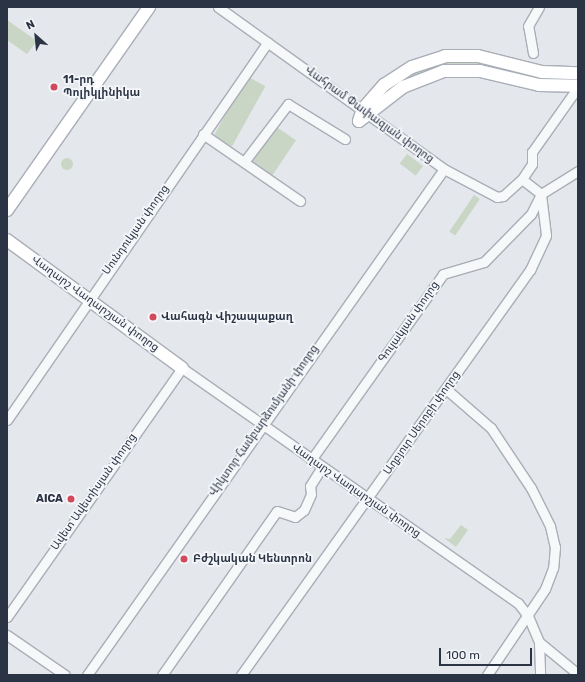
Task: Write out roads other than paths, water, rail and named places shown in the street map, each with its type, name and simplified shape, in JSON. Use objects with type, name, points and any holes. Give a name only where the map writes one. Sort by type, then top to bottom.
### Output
[{"type":"main road","points":[[7,196],[139,7]]},
{"type":"main road","points":[[7,210],[149,7]]},
{"type":"main road","points":[[366,112],[398,75],[445,56],[478,56],[542,72],[578,73]]},
{"type":"main road","points":[[366,112],[403,87],[444,71],[480,70],[539,85],[578,87]]},
{"type":"main road","name":"Վաղարշ Վաղարշյան փողոց","points":[[7,240],[170,365],[182,368]]},
{"type":"main road","name":"Վաղարշ Վաղարշյան փողոց","points":[[7,248],[86,302]]},
{"type":"street","name":"Վահրամ Փափազյան փողոց","points":[[218,7],[444,169],[497,197],[503,196],[522,179],[532,164],[532,152],[578,87]]},
{"type":"street","points":[[533,53],[528,26],[539,7]]},
{"type":"street","name":"Սունդուկյան փողոց","points":[[7,420],[86,302],[268,42]]},
{"type":"street","points":[[244,162],[288,104],[345,139]]},
{"type":"street","points":[[203,134],[300,201]]},
{"type":"street","name":"Վիկտոր Համբարձումյանի փողոց","points":[[87,675],[261,424],[444,169]]},
{"type":"street","points":[[522,179],[542,194],[578,171]]},
{"type":"street","name":"Աղբյուր Սերոբի փողոց","points":[[241,675],[368,500],[446,389],[541,249],[546,235],[542,194]]},
{"type":"street","name":"Գուլակյան փողոց","points":[[311,460],[441,277],[448,271],[475,267],[493,256],[531,214],[542,194]]},
{"type":"street","name":"Վաղարշ Վաղարշյան փողոց","points":[[182,368],[518,604],[528,616]]},
{"type":"street","name":"Ավետ Ավետիսյան փողոց","points":[[7,617],[182,368]]},
{"type":"street","points":[[446,389],[491,428],[531,488],[550,526],[555,547],[553,568],[528,616],[487,675]]},
{"type":"street","points":[[162,675],[277,511],[295,517],[304,510],[312,494],[310,486],[322,467]]},
{"type":"street","points":[[528,616],[538,642],[540,675]]},
{"type":"street","points":[[7,635],[64,675]]},
{"type":"street","points":[[538,642],[578,674]]},
{"type":"place","name":"11-րդ Պոլիկլինիկա","points":[[54,87]]},
{"type":"place","name":"Վահագն Վիշապաքաղ","points":[[153,317]]},
{"type":"place","name":"AICA","points":[[71,499]]},
{"type":"place","name":"Բժշկական Կենտրոն","points":[[184,559]]}]
